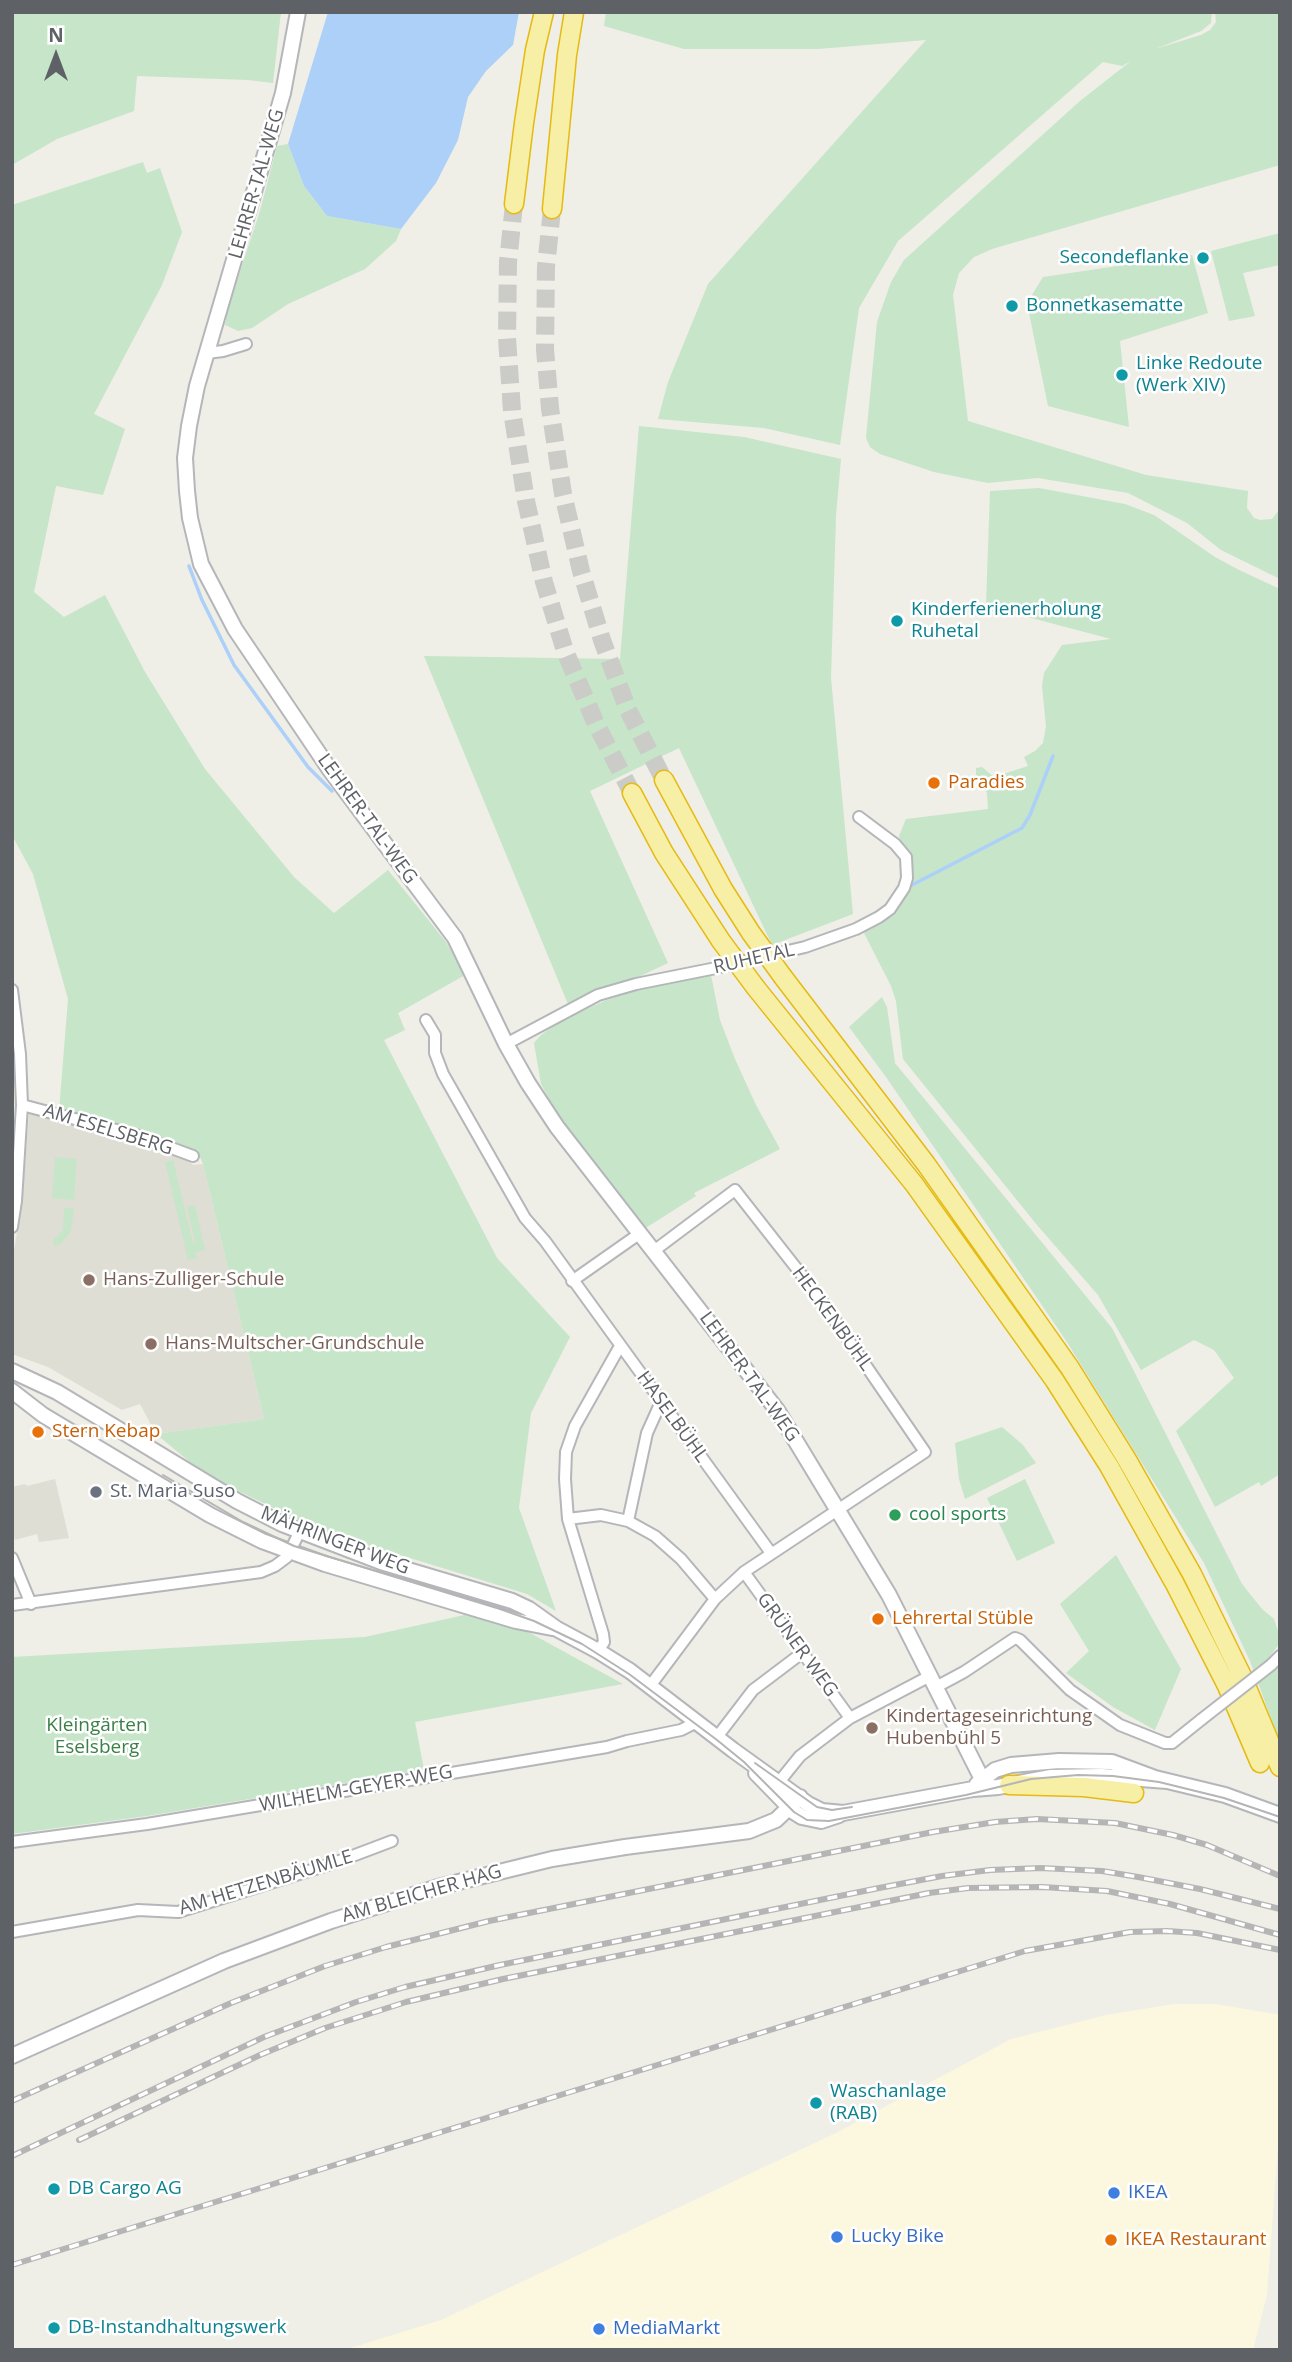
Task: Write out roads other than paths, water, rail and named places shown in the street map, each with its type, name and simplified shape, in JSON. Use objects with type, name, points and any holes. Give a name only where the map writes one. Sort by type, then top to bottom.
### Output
[{"type":"highway","points":[[514,204],[533,62],[544,12]]},
{"type":"highway","points":[[552,209],[567,55],[574,12]]},
{"type":"highway","points":[[664,780],[723,889],[751,933],[926,1164],[1070,1367],[1192,1574],[1242,1676],[1272,1763]]},
{"type":"highway","points":[[632,793],[664,853],[720,941],[914,1184],[1055,1381],[1109,1466],[1272,1763]]},
{"type":"highway","points":[[1009,1785],[1058,1785],[1135,1793]]},
{"type":"street","name":"LEHRER-TAL-WEG","points":[[298,12],[283,93],[197,386],[185,458],[190,517],[201,564],[235,629],[330,770],[455,938],[506,1044],[557,1126],[777,1410],[889,1595],[984,1784]]},
{"type":"street","points":[[207,353],[246,344]]},
{"type":"street","name":"RUHETAL","points":[[506,1044],[598,995],[636,984],[805,947],[856,929],[890,909],[904,888],[906,857],[895,844],[859,817]]},
{"type":"street","name":"AM ESELSBERG","points":[[12,990],[20,1054],[22,1105],[12,1227]]},
{"type":"street","name":"HASELBÜHL","points":[[426,1020],[435,1035],[435,1054],[443,1074],[525,1218],[545,1241],[771,1553]]},
{"type":"street","name":"AM ESELSBERG","points":[[22,1105],[139,1136],[193,1156]]},
{"type":"street","name":"HECKENBÜHL","points":[[654,1250],[735,1190],[819,1297],[925,1452],[838,1509]]},
{"type":"street","points":[[572,1280],[639,1234]]},
{"type":"street","points":[[598,1651],[604,1642],[603,1634],[568,1519],[566,1452],[575,1426],[620,1346]]},
{"type":"street","name":"MÄHRINGER WEG","points":[[12,1371],[62,1395],[237,1501],[300,1531],[381,1562],[519,1604],[650,1686],[779,1782],[795,1802]]},
{"type":"street","points":[[14,1395],[29,1379]]},
{"type":"street","name":"MÄHRINGER WEG","points":[[14,1395],[43,1415],[243,1533],[290,1552],[516,1621],[556,1629]]},
{"type":"street","points":[[628,1521],[648,1433],[661,1402]]},
{"type":"street","points":[[650,1686],[715,1599],[744,1572],[838,1509]]},
{"type":"street","points":[[568,1519],[601,1515],[628,1521],[655,1536],[681,1559],[715,1599]]},
{"type":"street","points":[[12,1605],[257,1573],[275,1566],[290,1552],[300,1531]]},
{"type":"street","points":[[12,1558],[31,1604]]},
{"type":"street","name":"GRÜNER WEG","points":[[744,1572],[850,1718]]},
{"type":"street","points":[[779,1782],[800,1755],[850,1718],[933,1681],[964,1672],[1015,1638],[1069,1690],[1120,1725],[1164,1743],[1172,1743],[1280,1656]]},
{"type":"street","points":[[717,1737],[753,1690],[802,1653]]},
{"type":"street","name":"WILHELM-GEYER-WEG","points":[[12,1842],[147,1824],[607,1747],[684,1730],[695,1720]]},
{"type":"street","name":"MÄHRINGER WEG","points":[[733,1749],[795,1802]]},
{"type":"street","points":[[984,1784],[995,1770],[1006,1766],[1073,1761],[1116,1763],[1167,1781],[1225,1795],[1280,1815]]},
{"type":"street","points":[[795,1802],[799,1815],[815,1821],[824,1821],[843,1813],[984,1784],[1009,1785],[1044,1778],[1078,1776],[1167,1781]]},
{"type":"street","name":"AM BLEICHER HAG","points":[[12,2056],[224,1961],[331,1921],[438,1887],[552,1859],[749,1831],[773,1822],[795,1802]]},
{"type":"street","name":"AM HETZENBÄUMLE","points":[[12,1932],[138,1910],[178,1912],[334,1863],[392,1841]]},
{"type":"water","points":[[328,12],[519,12],[513,45],[486,71],[468,97],[458,140],[436,183],[401,229],[327,216],[304,186],[288,144]]},
{"type":"waterway","points":[[189,566],[202,600],[234,665],[308,767],[332,791]]},
{"type":"waterway","points":[[910,886],[1022,828],[1030,815],[1053,756]]},
{"type":"tunnel","points":[[514,204],[508,262],[507,338],[512,411],[526,501],[544,582],[565,651],[596,724],[632,793]]},
{"type":"tunnel","points":[[552,209],[546,267],[545,349],[550,408],[563,494],[581,571],[602,640],[628,710],[664,780]]},
{"type":"tram line","points":[[163,1475],[243,1522],[294,1546],[500,1609],[534,1621],[582,1644],[629,1674],[717,1740],[744,1762],[794,1812],[807,1820],[829,1821],[966,1795],[1031,1779],[1078,1775],[1159,1782],[1224,1798],[1280,1817]]},
{"type":"tram line","points":[[755,1763],[817,1807],[832,1810],[852,1807]]},
{"type":"railway","points":[[12,2101],[231,2003],[325,1966],[386,1947],[489,1921],[933,1832],[995,1822],[1037,1819],[1115,1823],[1207,1845],[1280,1876]]},
{"type":"railway","points":[[12,2156],[264,2037],[356,2002],[405,1987],[500,1965],[879,1888],[990,1870],[1041,1868],[1102,1871],[1200,1889],[1280,1909]]},
{"type":"railway","points":[[79,2140],[260,2055],[325,2028],[406,2002],[503,1979],[929,1893],[968,1888],[1042,1887],[1107,1891],[1170,1904],[1280,1935]]},
{"type":"railway","points":[[12,2265],[1025,1951],[1130,1932],[1167,1931],[1197,1933],[1280,1950]]},
{"type":"place","name":"Secondeflanke","points":[[1203,258]]},
{"type":"place","name":"Bonnetkasematte","points":[[1012,306]]},
{"type":"place","name":"Linke Redoute (Werk XIV)","points":[[1122,375]]},
{"type":"place","name":"Kinderferienerholung Ruhetal","points":[[897,621]]},
{"type":"place","name":"Paradies","points":[[934,783]]},
{"type":"place","name":"Hans-Zulliger-Schule","points":[[89,1280]]},
{"type":"place","name":"Hans-Multscher-Grundschule","points":[[151,1344]]},
{"type":"place","name":"Stern Kebap","points":[[38,1432]]},
{"type":"place","name":"St. Maria Suso","points":[[96,1492]]},
{"type":"place","name":"cool sports","points":[[895,1515]]},
{"type":"place","name":"Lehrertal Stüble","points":[[878,1619]]},
{"type":"place","name":"Kindertageseinrichtung Hubenbühl 5","points":[[872,1728]]},
{"type":"place","name":"Waschanlage (RAB)","points":[[816,2103]]},
{"type":"place","name":"DB Cargo AG","points":[[54,2189]]},
{"type":"place","name":"IKEA","points":[[1114,2193]]},
{"type":"place","name":"Lucky Bike","points":[[837,2237]]},
{"type":"place","name":"IKEA Restaurant","points":[[1111,2240]]},
{"type":"place","name":"DB-Instandhaltungswerk","points":[[54,2328]]},
{"type":"place","name":"MediaMarkt","points":[[599,2329]]},
{"type":"park label","name":"Kleingärten Eselsberg","points":[[97,1737]]}]
